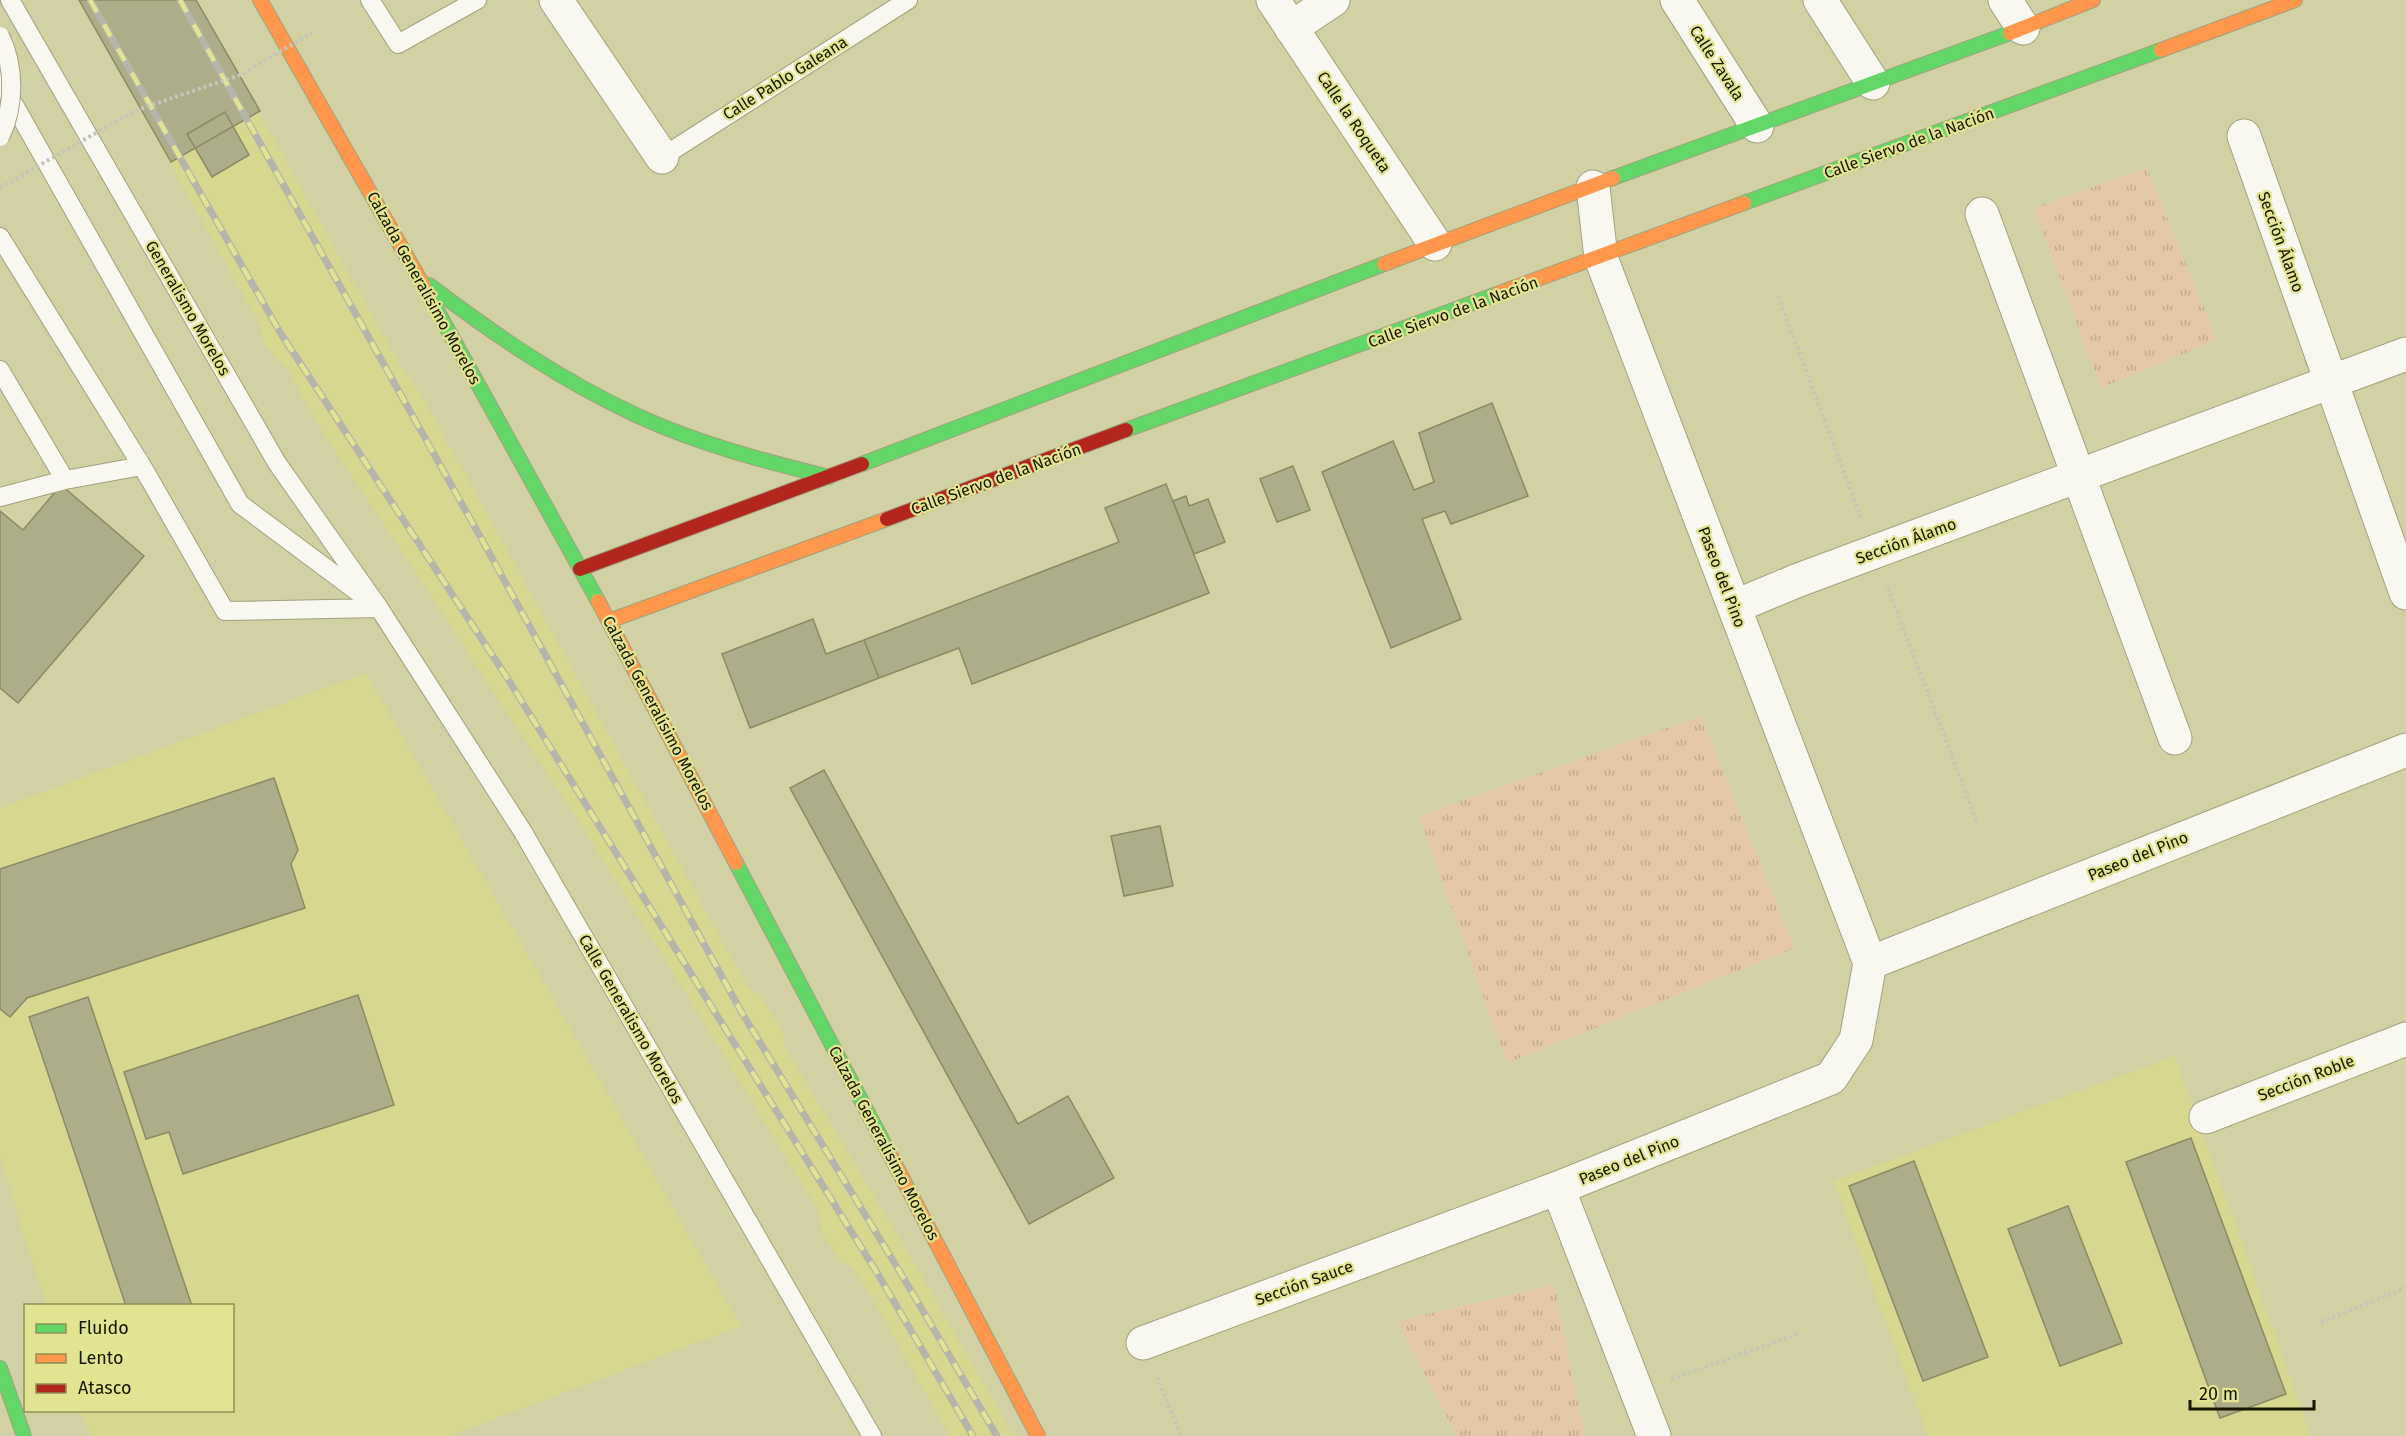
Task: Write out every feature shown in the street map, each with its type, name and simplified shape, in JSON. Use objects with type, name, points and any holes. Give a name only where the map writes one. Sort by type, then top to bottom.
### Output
[{"type":"main road","name":"Calzada Generalísimo Morelos","points":[[260,0],[418,276],[609,621],[1038,1436]]},
{"type":"main road","points":[[579,569],[829,477],[1435,244],[2023,28],[2064,8],[2093,0]]},
{"type":"main road","name":"Calle Siervo de la Nación","points":[[609,621],[1600,258],[2295,0]]},
{"type":"main road","points":[[418,276],[512,347],[562,378],[614,405],[719,448],[829,477]]},
{"type":"main road","points":[[0,1368],[24,1436]]},
{"type":"street","points":[[556,0],[662,157]]},
{"type":"street","name":"Calle la Roqueta","points":[[1273,0],[1435,244]]},
{"type":"street","points":[[1291,28],[1333,0]]},
{"type":"street","name":"Calle Zavala","points":[[1677,0],[1757,126]]},
{"type":"street","points":[[1820,0],[1873,83]]},
{"type":"street","points":[[2005,0],[2023,28]]},
{"type":"street","name":"Sección Álamo","points":[[2244,136],[2406,593]]},
{"type":"street","name":"Paseo del Pino","points":[[1593,186],[1600,258],[1869,963],[1856,1040],[1831,1078],[1558,1188],[1654,1436]]},
{"type":"street","points":[[1982,214],[2175,738]]},
{"type":"street","name":"Sección Álamo","points":[[1734,607],[2406,354]]},
{"type":"street","name":"Paseo del Pino","points":[[1869,963],[2406,750]]},
{"type":"street","name":"Sección Roble","points":[[2206,1117],[2406,1039]]},
{"type":"street","name":"Sección Sauce","points":[[1143,1344],[1558,1188]]},
{"type":"lane","name":"Generalismo Morelos","points":[[10,0],[277,463],[379,608]]},
{"type":"lane","points":[[370,0],[398,44],[477,0]]},
{"type":"lane","name":"Calle Pablo Galeana","points":[[662,157],[908,0]]},
{"type":"lane","points":[[0,36],[5,46],[12,85],[6,124],[0,137]]},
{"type":"lane","points":[[0,80],[240,504],[379,608]]},
{"type":"lane","points":[[0,237],[142,466],[225,611],[379,608]]},
{"type":"lane","points":[[0,370],[65,480]]},
{"type":"lane","points":[[0,497],[65,480],[142,466]]},
{"type":"lane","name":"Calle Generalismo Morelos","points":[[379,608],[523,832],[872,1436]]},
{"type":"path","points":[[0,188],[134,111],[243,74],[313,32]]},
{"type":"path","points":[[2320,1322],[2406,1288]]},
{"type":"path","points":[[1637,1391],[1799,1334]]},
{"type":"path","points":[[1143,1344],[1181,1436]]},
{"type":"shaded area","points":[[79,0],[196,0],[402,369],[417,387],[748,988],[758,992],[783,1032],[785,1048],[909,1254],[1014,1436],[950,1436],[869,1293],[851,1266],[843,1264],[823,1234],[818,1210],[576,817],[311,413],[288,370],[264,344],[261,327]]},
{"type":"shaded area","points":[[366,673],[741,1326],[449,1436],[90,1436],[81,1412],[234,1412],[234,1304],[47,1304],[0,1159],[0,808]]},
{"type":"shaded area","points":[[2175,1056],[2311,1436],[1928,1436],[1834,1181]]},
{"type":"green space","points":[[2147,168],[2217,340],[2101,388],[2034,208]]},
{"type":"green space","points":[[1701,716],[1795,948],[1507,1063],[1419,816]]},
{"type":"green space","points":[[1554,1285],[1585,1436],[1457,1436],[1397,1321]]},
{"type":"building","points":[[79,0],[196,0],[260,111],[171,162]]},
{"type":"building","points":[[225,112],[249,155],[212,177],[187,134]]},
{"type":"building","points":[[1492,403],[1528,496],[1451,524],[1445,511],[1422,519],[1461,619],[1391,648],[1322,472],[1393,441],[1414,490],[1434,482],[1419,433]]},
{"type":"building","points":[[1293,466],[1310,510],[1277,522],[1260,479]]},
{"type":"building","points":[[1166,484],[1209,593],[972,684],[959,648],[879,678],[864,640],[1119,542],[1105,508]]},
{"type":"building","points":[[61,485],[144,556],[18,703],[0,688],[0,511],[23,530]]},
{"type":"building","points":[[1186,496],[1189,506],[1208,499],[1225,542],[1194,554],[1173,501]]},
{"type":"building","points":[[813,619],[826,654],[864,640],[879,678],[750,728],[722,654]]},
{"type":"building","points":[[824,770],[1018,1124],[1068,1096],[1114,1178],[1029,1224],[790,788]]},
{"type":"building","points":[[274,778],[298,850],[291,864],[305,908],[27,998],[10,1017],[0,1009],[0,869]]},
{"type":"building","points":[[1160,826],[1173,886],[1124,896],[1111,836]]},
{"type":"building","points":[[358,995],[394,1105],[183,1174],[169,1132],[146,1139],[124,1072]]},
{"type":"building","points":[[88,997],[191,1304],[125,1304],[29,1017]]},
{"type":"building","points":[[2191,1138],[2286,1394],[2220,1418],[2126,1162]]},
{"type":"building","points":[[1914,1161],[1988,1357],[1923,1381],[1849,1186]]},
{"type":"building","points":[[2068,1206],[2122,1343],[2060,1366],[2008,1229]]},
{"type":"railway","points":[[90,0],[281,334],[506,676],[879,1276],[973,1436]]},
{"type":"railway","points":[[180,0],[486,547],[742,1013],[997,1436]]},
{"type":"traffic: fast","points":[[1613,178],[2010,33]]},
{"type":"traffic: fast","points":[[1744,203],[2161,50]]},
{"type":"traffic: fast","points":[[862,464],[1384,264]]},
{"type":"traffic: fast","points":[[423,285],[598,601]]},
{"type":"traffic: fast","points":[[429,285],[530,356],[583,388],[638,416],[708,443],[829,477]]},
{"type":"traffic: fast","points":[[1126,430],[1497,294]]},
{"type":"traffic: fast","points":[[736,863],[888,1151]]},
{"type":"traffic: fast","points":[[0,1368],[24,1436]]},
{"type":"traffic: slow","points":[[260,0],[423,285]]},
{"type":"traffic: slow","points":[[2010,33],[2093,0]]},
{"type":"traffic: slow","points":[[2161,50],[2295,0]]},
{"type":"traffic: slow","points":[[1384,264],[1613,178]]},
{"type":"traffic: slow","points":[[1497,294],[1744,203]]},
{"type":"traffic: slow","points":[[609,621],[887,519]]},
{"type":"traffic: slow","points":[[598,601],[736,863]]},
{"type":"traffic: slow","points":[[888,1151],[1038,1436]]},
{"type":"traffic: jam","points":[[887,519],[1126,430]]},
{"type":"traffic: jam","points":[[580,569],[862,464]]}]
